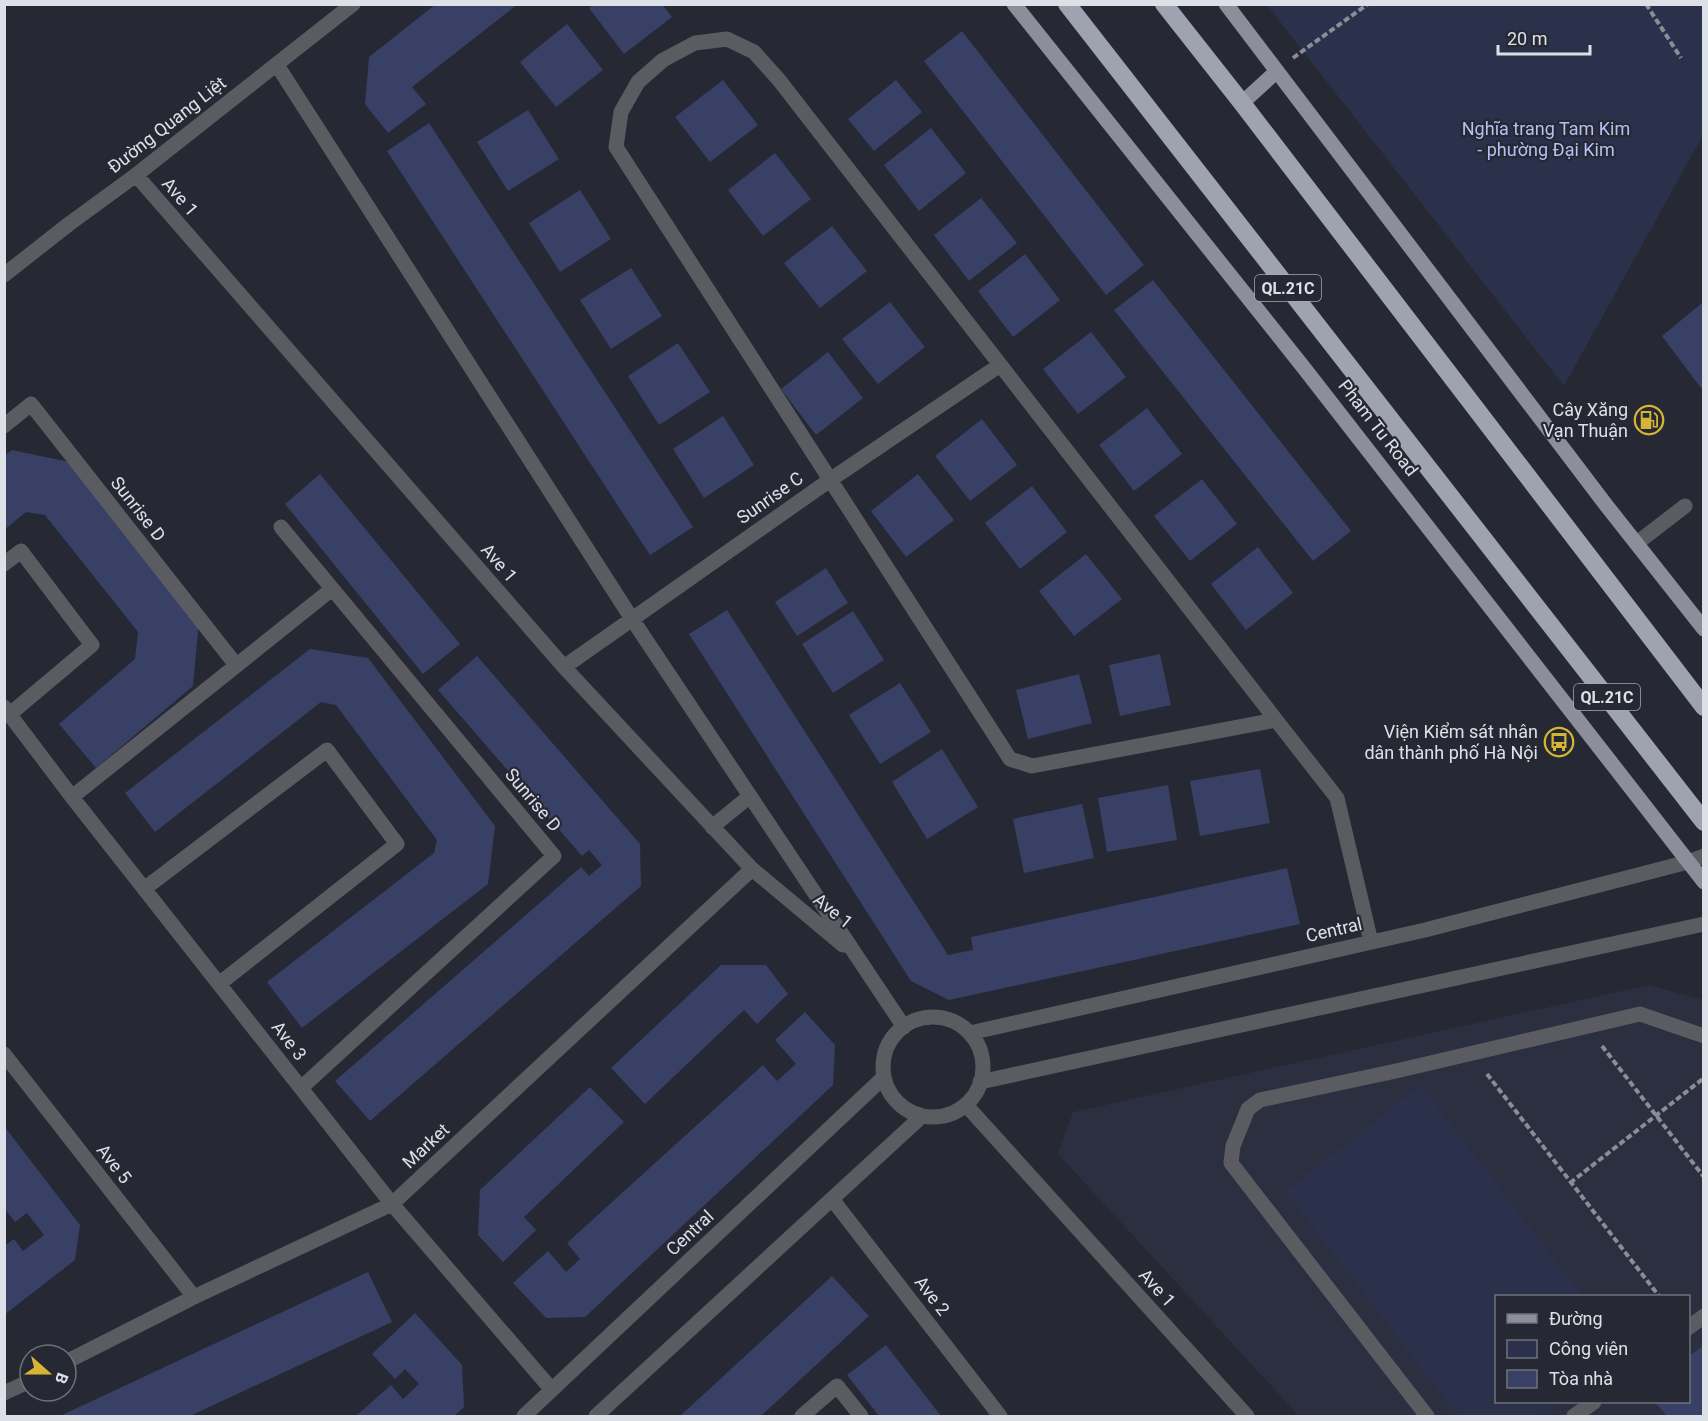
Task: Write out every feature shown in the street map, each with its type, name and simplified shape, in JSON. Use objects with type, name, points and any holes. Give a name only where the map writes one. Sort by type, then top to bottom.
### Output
[{"type":"highway","name":"Pham Tu Road","points":[[1067,4],[1704,822]]},
{"type":"highway","points":[[1164,4],[1704,707]]},
{"type":"main road","name":"Pham Tu Road","points":[[1014,4],[1304,368],[1704,882]]},
{"type":"main road","points":[[1226,4],[1606,505],[1704,629]]},
{"type":"main road","points":[[1242,103],[1276,71]]},
{"type":"street","name":"Đường Quang Liệt","points":[[4,274],[136,175],[352,4]]},
{"type":"street","points":[[1276,720],[1032,766],[1010,759],[616,147],[621,112],[638,82],[663,60],[695,43],[727,39],[754,52],[779,80],[1000,364],[1276,720],[1336,798],[1371,942]]},
{"type":"street","name":"Ave 1","points":[[277,65],[632,619],[904,1027]]},
{"type":"street","name":"Ave 1","points":[[136,175],[564,667],[752,869],[856,955]]},
{"type":"street","name":"Sunrise C","points":[[564,667],[1000,364]]},
{"type":"street","name":"Sunrise D","points":[[4,426],[31,404],[236,665]]},
{"type":"street","points":[[1637,543],[1685,506]]},
{"type":"street","name":"Sunrise D","points":[[281,526],[554,856],[301,1088]]},
{"type":"street","points":[[4,564],[21,551],[92,645],[7,711]]},
{"type":"street","points":[[72,797],[332,589]]},
{"type":"street","name":"Ave 3","points":[[7,711],[392,1204],[552,1390]]},
{"type":"street","points":[[144,889],[327,750],[397,844],[219,984]]},
{"type":"street","points":[[712,827],[750,796]]},
{"type":"street","name":"Central","points":[[970,1033],[1425,930],[1704,856]]},
{"type":"street","name":"Market","points":[[78,1356],[392,1204],[752,869]]},
{"type":"street","points":[[980,1082],[1704,924]]},
{"type":"street","points":[[1427,1416],[1230,1163],[1233,1146],[1248,1109],[1260,1100],[1640,1014],[1704,1036]]},
{"type":"street","points":[[925,1017],[942,1018],[958,1023],[970,1033],[979,1046],[983,1062],[980,1082],[976,1093],[966,1105],[952,1114],[937,1118],[921,1117],[905,1110],[892,1098],[885,1083],[882,1065],[886,1048],[895,1033],[909,1023],[925,1017]]},
{"type":"street","name":"Ave 5","points":[[4,1054],[194,1298]]},
{"type":"street","name":"Central","points":[[524,1416],[884,1077]]},
{"type":"street","name":"Ave 1","points":[[966,1105],[1247,1416]]},
{"type":"street","points":[[596,1416],[921,1117]]},
{"type":"street","name":"Ave 2","points":[[832,1199],[1000,1416]]},
{"type":"street","points":[[1690,1327],[1704,1316]]},
{"type":"street","points":[[802,1416],[837,1386],[861,1416]]},
{"type":"street","points":[[4,1394],[18,1387]]},
{"type":"street","points":[[1574,1416],[1591,1403]]},
{"type":"path","points":[[1276,71],[1368,4]]},
{"type":"path","points":[[1646,4],[1681,58]]},
{"type":"path","points":[[1587,1026],[1704,1177]]},
{"type":"path","points":[[1471,1054],[1658,1295]]},
{"type":"path","points":[[1570,1183],[1704,1078]]},
{"type":"shaded area","points":[[1649,985],[1703,1000],[1703,1416],[1299,1416],[1058,1154],[1073,1112]]},
{"type":"green space","name":"Nghĩa trang Tam Kim - phường Đại Kim","points":[[1267,5],[1703,5],[1703,135],[1564,386]]},
{"type":"green space","points":[[1421,1085],[1582,1295],[1495,1295],[1495,1403],[1558,1403],[1540,1416],[1458,1416],[1285,1191]]},
{"type":"building","points":[[436,4],[518,4],[412,87],[426,104],[388,133],[365,104],[369,57]]},
{"type":"building","points":[[594,4],[662,4],[672,17],[624,54],[589,8]]},
{"type":"building","points":[[567,24],[603,70],[556,107],[520,62]]},
{"type":"building","points":[[962,31],[1144,265],[1106,295],[924,61]]},
{"type":"building","points":[[723,80],[758,125],[710,162],[675,117]]},
{"type":"building","points":[[896,80],[922,112],[874,151],[848,119]]},
{"type":"building","points":[[528,110],[559,159],[508,191],[477,142]]},
{"type":"building","points":[[429,123],[693,527],[650,555],[387,151]]},
{"type":"building","points":[[931,128],[966,173],[919,211],[884,165]]},
{"type":"building","points":[[775,153],[811,199],[763,236],[728,190]]},
{"type":"building","points":[[580,190],[611,239],[560,272],[529,223]]},
{"type":"building","points":[[981,198],[1017,243],[969,281],[934,235]]},
{"type":"building","points":[[832,226],[867,271],[820,308],[784,263]]},
{"type":"building","points":[[1025,254],[1060,300],[1013,337],[978,291]]},
{"type":"building","points":[[631,268],[662,316],[611,349],[580,300]]},
{"type":"building","points":[[1153,280],[1351,531],[1313,561],[1114,310]]},
{"type":"building","points":[[890,302],[925,347],[878,384],[842,339]]},
{"type":"building","points":[[1702,303],[1704,305],[1704,392],[1662,336]]},
{"type":"building","points":[[1091,332],[1126,377],[1078,414],[1043,369]]},
{"type":"building","points":[[678,343],[710,392],[659,425],[628,376]]},
{"type":"building","points":[[828,352],[863,398],[816,435],[781,389]]},
{"type":"building","points":[[1147,408],[1182,454],[1134,491],[1099,445]]},
{"type":"building","points":[[723,416],[754,465],[704,498],[673,449]]},
{"type":"building","points":[[982,419],[1017,465],[970,501],[935,456]]},
{"type":"building","points":[[12,450],[74,463],[199,621],[193,686],[96,768],[59,724],[135,659],[138,632],[45,515],[26,512],[4,530],[4,456]]},
{"type":"building","points":[[320,474],[460,644],[423,674],[285,504]]},
{"type":"building","points":[[918,474],[954,520],[906,557],[871,511]]},
{"type":"building","points":[[1202,479],[1237,524],[1190,561],[1154,516]]},
{"type":"building","points":[[1032,486],[1067,532],[1020,569],[985,523]]},
{"type":"building","points":[[1258,547],[1293,593],[1246,630],[1211,584]]},
{"type":"building","points":[[1086,554],[1122,599],[1074,636],[1039,591]]},
{"type":"building","points":[[826,568],[848,603],[797,636],[775,602]]},
{"type":"building","points":[[727,610],[948,955],[973,950],[971,937],[1287,868],[1300,924],[949,1000],[911,981],[689,634]]},
{"type":"building","points":[[853,611],[884,660],[833,693],[802,644]]},
{"type":"building","points":[[310,649],[368,658],[495,826],[488,884],[302,1028],[267,982],[434,853],[437,840],[336,705],[321,702],[155,832],[125,793]]},
{"type":"building","points":[[1160,654],[1171,705],[1120,716],[1109,665]]},
{"type":"building","points":[[477,656],[640,844],[641,886],[370,1121],[335,1081],[581,867],[589,876],[602,865],[589,850],[582,856],[438,690]]},
{"type":"building","points":[[1079,674],[1092,723],[1028,739],[1016,690]]},
{"type":"building","points":[[900,683],[931,732],[880,764],[849,715]]},
{"type":"building","points":[[942,749],[978,807],[927,839],[892,782]]},
{"type":"building","points":[[1260,769],[1270,823],[1200,836],[1190,781]]},
{"type":"building","points":[[1168,785],[1177,840],[1107,852],[1098,798]]},
{"type":"building","points":[[1082,804],[1094,858],[1024,873],[1013,819]]},
{"type":"building","points":[[721,965],[766,965],[788,994],[757,1024],[744,1010],[645,1104],[611,1068]]},
{"type":"building","points":[[805,1012],[835,1045],[833,1085],[585,1317],[546,1318],[513,1283],[548,1251],[566,1272],[580,1259],[567,1243],[763,1065],[777,1081],[796,1064],[775,1040]]},
{"type":"building","points":[[590,1087],[624,1122],[524,1217],[536,1230],[503,1262],[478,1235],[480,1190]]},
{"type":"building","points":[[4,1126],[80,1225],[75,1260],[4,1315],[4,1246],[14,1239],[23,1251],[44,1235],[27,1213],[15,1222],[4,1208]]},
{"type":"building","points":[[368,1272],[392,1322],[190,1416],[60,1416]]},
{"type":"building","points":[[832,1276],[869,1316],[761,1416],[680,1416]]},
{"type":"building","points":[[415,1313],[462,1365],[464,1407],[454,1416],[356,1416],[391,1385],[403,1399],[419,1384],[405,1369],[395,1379],[372,1354]]},
{"type":"building","points":[[886,1345],[941,1416],[879,1416],[847,1375]]},
{"type":"building","points":[[1704,1345],[1704,1416],[1667,1416],[1656,1403],[1690,1403],[1690,1356]]},
{"type":"place","name":"Cây Xăng Vạn Thuận","points":[[1649,420]]},
{"type":"place","name":"Viện Kiểm sát nhân dân thành phố Hà Nội","points":[[1559,742]]}]
